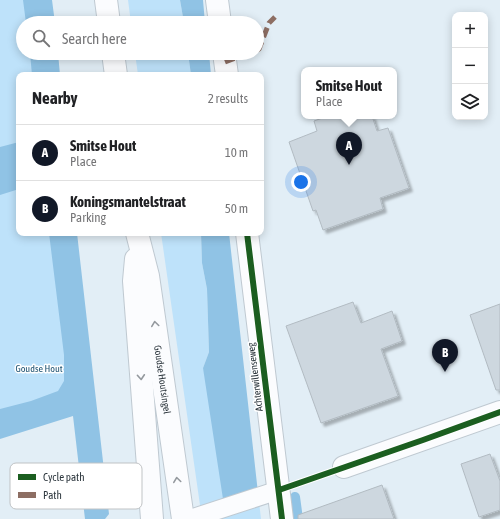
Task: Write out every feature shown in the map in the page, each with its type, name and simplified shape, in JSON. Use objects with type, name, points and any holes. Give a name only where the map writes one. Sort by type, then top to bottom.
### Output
[{"type":"main road","points":[[106,0],[108,16]]},
{"type":"main road","points":[[217,0],[219,16]]},
{"type":"main road","points":[[114,60],[116,72]]},
{"type":"main road","points":[[225,60],[226,72]]},
{"type":"main road","name":"Achterwillenseweg","points":[[247,236],[282,519]]},
{"type":"main road","name":"Goudse Houtsingel","points":[[138,237],[134,281],[152,519]]},
{"type":"main road","name":"Goudse Houtsingel","points":[[138,237],[148,276],[183,519]]},
{"type":"main road","points":[[344,467],[500,412]]},
{"type":"lane","points":[[190,519],[278,490]]},
{"type":"green space","name":"Goudse Hout","points":[[0,0],[44,0],[45,16],[16,16],[16,60],[50,60],[51,72],[16,72],[16,236],[66,236],[80,395],[0,424]]},
{"type":"green space","points":[[128,0],[180,0],[183,16],[130,16]]},
{"type":"green space","points":[[136,60],[189,60],[191,72],[138,72]]},
{"type":"green space","points":[[161,236],[201,236],[202,263],[207,289],[209,352],[203,368],[258,493],[261,519],[202,519]]},
{"type":"shaded area","points":[[23,0],[52,0],[54,16],[25,16]]},
{"type":"shaded area","points":[[180,0],[203,0],[204,16],[183,16]]},
{"type":"shaded area","points":[[31,60],[59,60],[60,72],[32,72]]},
{"type":"shaded area","points":[[189,60],[210,60],[211,72],[191,72]]},
{"type":"shaded area","points":[[16,143],[16,190],[0,195],[0,147]]},
{"type":"shaded area","points":[[49,236],[77,236],[103,463],[78,463],[73,416],[0,439],[0,409],[31,401],[58,391],[64,381],[64,355]]},
{"type":"shaded area","points":[[201,236],[229,236],[258,493],[223,499],[203,368],[209,352],[207,289],[202,263]]},
{"type":"shaded area","points":[[84,509],[108,509],[109,514],[105,519],[85,519]]},
{"type":"building","points":[[320,119],[373,119],[377,131],[388,128],[409,188],[380,198],[383,209],[323,230],[316,210],[313,211],[289,142],[317,131],[314,121]]},
{"type":"building","points":[[353,302],[361,323],[392,311],[402,341],[381,349],[398,396],[321,423],[286,326]]},
{"type":"building","points":[[500,304],[500,390],[496,390],[470,315]]},
{"type":"building","points":[[490,454],[500,481],[500,510],[479,517],[461,464]]},
{"type":"building","points":[[382,485],[394,519],[298,519],[298,515]]},
{"type":"waterway","points":[[295,497],[298,519]]},
{"type":"marked path","points":[[264,36],[269,23],[275,17]]},
{"type":"marked path","points":[[225,62],[230,60]]},
{"type":"cycle path","points":[[247,236],[282,519]]},
{"type":"cycle path","points":[[279,490],[500,412]]},
{"type":"place","name":"Smitse Hout","points":[[349,165]]},
{"type":"place","name":"Koningsmantelstraat","points":[[445,372]]}]
